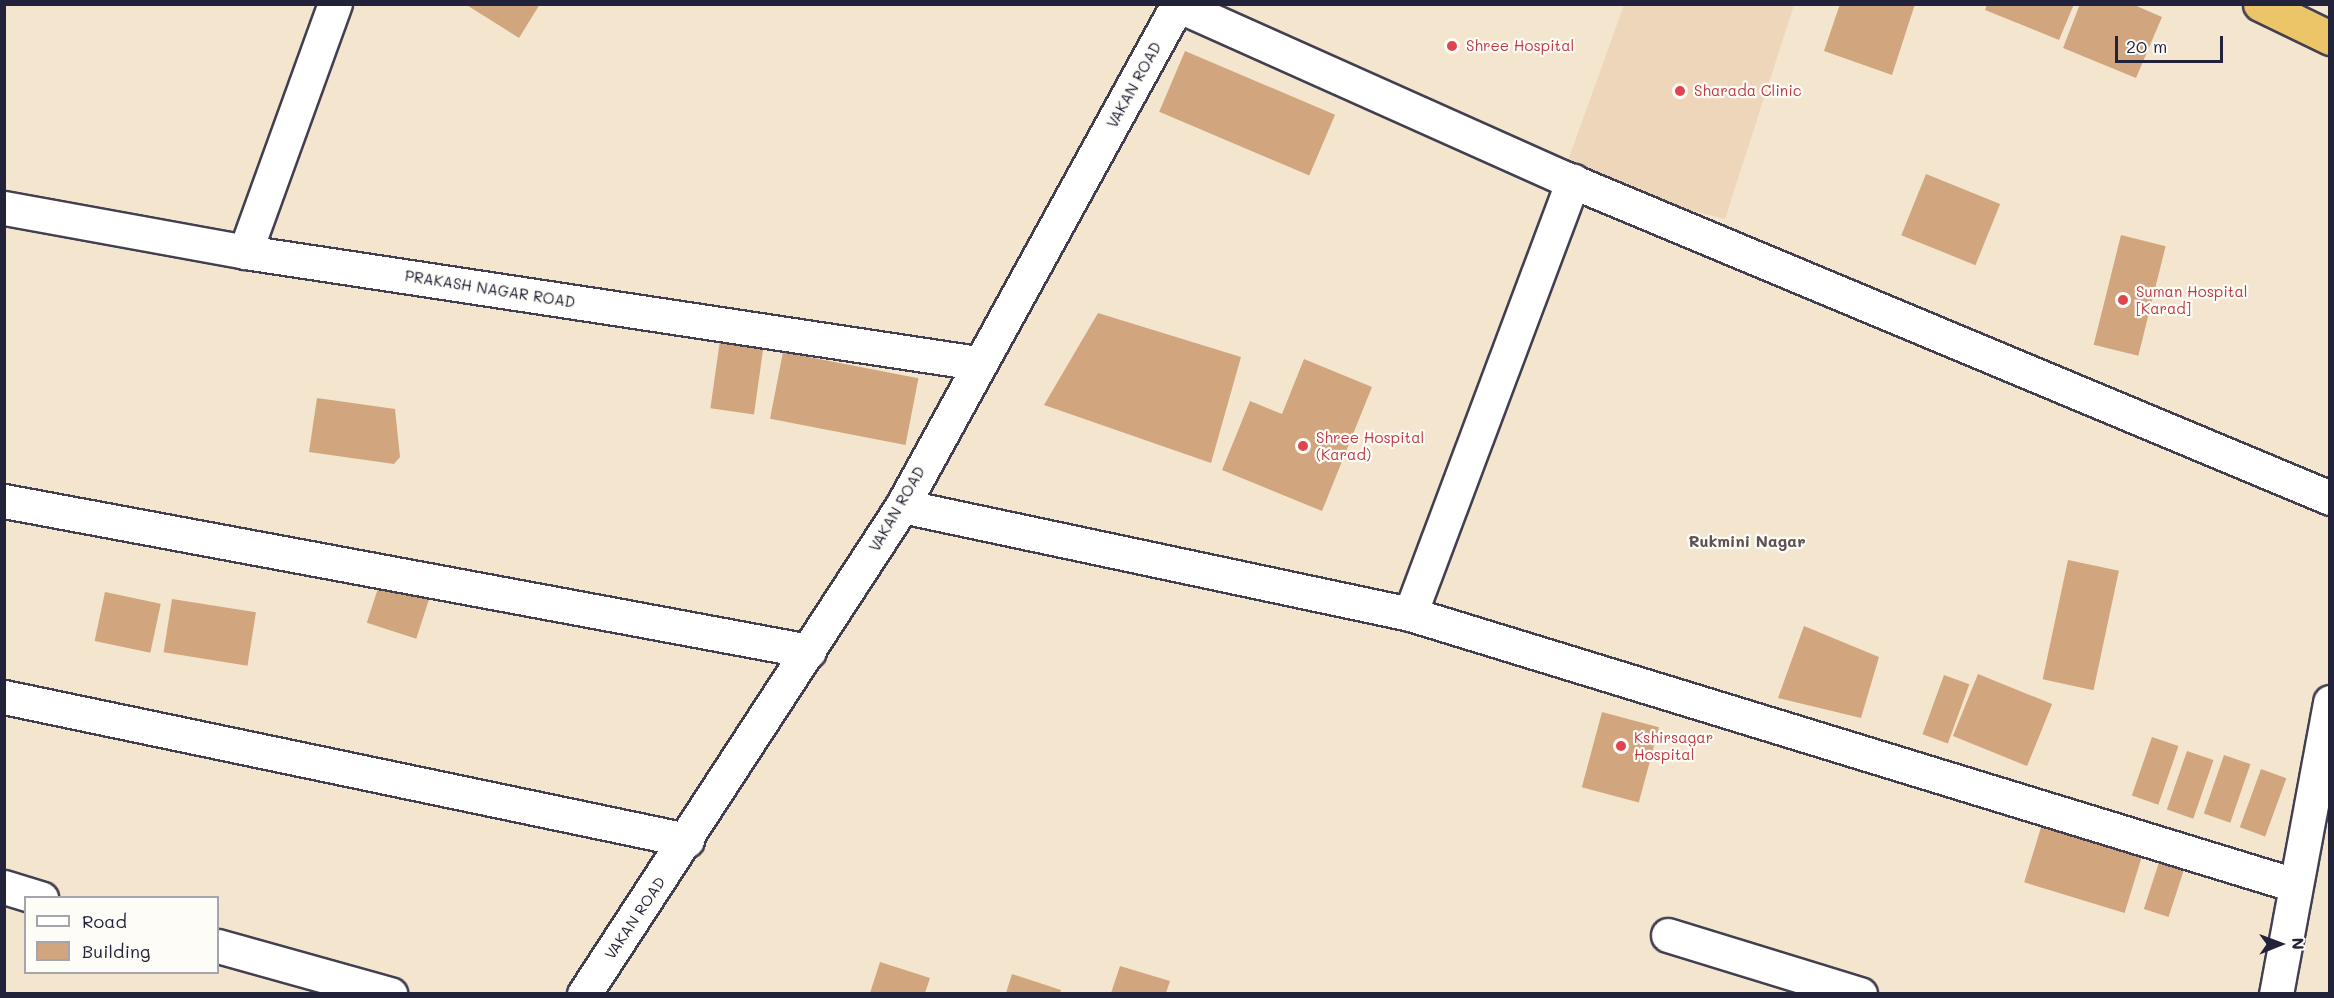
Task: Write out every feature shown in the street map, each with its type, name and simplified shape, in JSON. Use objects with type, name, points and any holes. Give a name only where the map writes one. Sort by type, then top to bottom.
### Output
[{"type":"highway","points":[[2260,4],[2321,33]]},
{"type":"street","points":[[245,252],[335,4]]},
{"type":"street","points":[[1176,5],[1573,181],[2330,498]]},
{"type":"street","name":"VAKAN ROAD","points":[[584,993],[687,840],[902,506],[977,363],[1017,298],[1176,5]]},
{"type":"street","points":[[1410,614],[1573,181]]},
{"type":"street","name":"PRAKASH NAGAR ROAD","points":[[4,208],[245,252],[977,363]]},
{"type":"street","points":[[4,501],[809,651]]},
{"type":"street","points":[[902,506],[1410,614],[2295,885]]},
{"type":"street","points":[[4,697],[687,840]]},
{"type":"street","points":[[2276,993],[2330,702]]},
{"type":"street","points":[[4,888],[37,896]]},
{"type":"street","points":[[1668,935],[1860,993]]},
{"type":"street","points":[[219,946],[390,993]]},
{"type":"shaded area","name":"Sharada Clinic","points":[[1624,5],[1794,5],[1725,219],[1562,177]]},
{"type":"building","points":[[465,4],[540,4],[519,38]]},
{"type":"building","points":[[1840,4],[1915,4],[1892,75],[1824,51]]},
{"type":"building","points":[[1987,4],[2074,4],[2059,40],[1985,10]]},
{"type":"building","points":[[2080,4],[2132,4],[2162,17],[2136,78],[2063,48]]},
{"type":"building","points":[[1185,51],[1335,115],[1309,175],[1159,112]]},
{"type":"building","points":[[1926,174],[2000,204],[1975,265],[1901,235]]},
{"type":"building","points":[[2121,235],[2166,246],[2138,356],[2094,345]]},
{"type":"building","points":[[1098,313],[1241,357],[1211,463],[1044,405]]},
{"type":"building","points":[[720,340],[764,346],[754,414],[710,408]]},
{"type":"building","points":[[783,352],[918,378],[905,445],[770,419]]},
{"type":"building","points":[[1304,359],[1372,387],[1322,511],[1222,470],[1250,401],[1282,414]]},
{"type":"building","points":[[317,398],[395,409],[400,457],[394,464],[309,452]]},
{"type":"building","points":[[2068,560],[2119,571],[2093,690],[2043,679]]},
{"type":"building","points":[[381,579],[430,595],[416,639],[367,623]]},
{"type":"building","points":[[105,592],[161,604],[150,653],[95,641]]},
{"type":"building","points":[[172,599],[256,612],[248,666],[164,652]]},
{"type":"building","points":[[1804,626],[1879,657],[1861,718],[1778,698]]},
{"type":"building","points":[[1978,674],[2052,704],[2027,766],[1953,736]]},
{"type":"building","points":[[1944,675],[1969,684],[1948,743],[1922,734]]},
{"type":"building","points":[[1602,712],[1659,727],[1639,803],[1582,787]]},
{"type":"building","points":[[2152,737],[2178,746],[2158,805],[2132,796]]},
{"type":"building","points":[[2187,751],[2213,760],[2193,819],[2167,810]]},
{"type":"building","points":[[2224,755],[2250,764],[2230,823],[2204,814]]},
{"type":"building","points":[[2261,769],[2286,778],[2265,836],[2240,827]]},
{"type":"building","points":[[2042,824],[2142,855],[2125,913],[2024,882]]},
{"type":"building","points":[[2163,850],[2188,858],[2169,917],[2144,909]]},
{"type":"building","points":[[880,962],[930,978],[925,993],[870,993]]},
{"type":"building","points":[[1120,966],[1170,981],[1166,993],[1111,993]]},
{"type":"building","points":[[1012,974],[1061,990],[1060,993],[1006,993]]},
{"type":"place","name":"Shree Hospital","points":[[1452,46]]},
{"type":"place","name":"Sharada Clinic","points":[[1680,91]]},
{"type":"place","name":"Suman Hospital [Karad]","points":[[2123,300]]},
{"type":"place","name":"Shree Hospital (Karad)","points":[[1303,446]]},
{"type":"place","name":"Kshirsagar Hospital","points":[[1621,746]]},
{"type":"district","name":"Rukmini Nagar","points":[[1747,541]]}]
